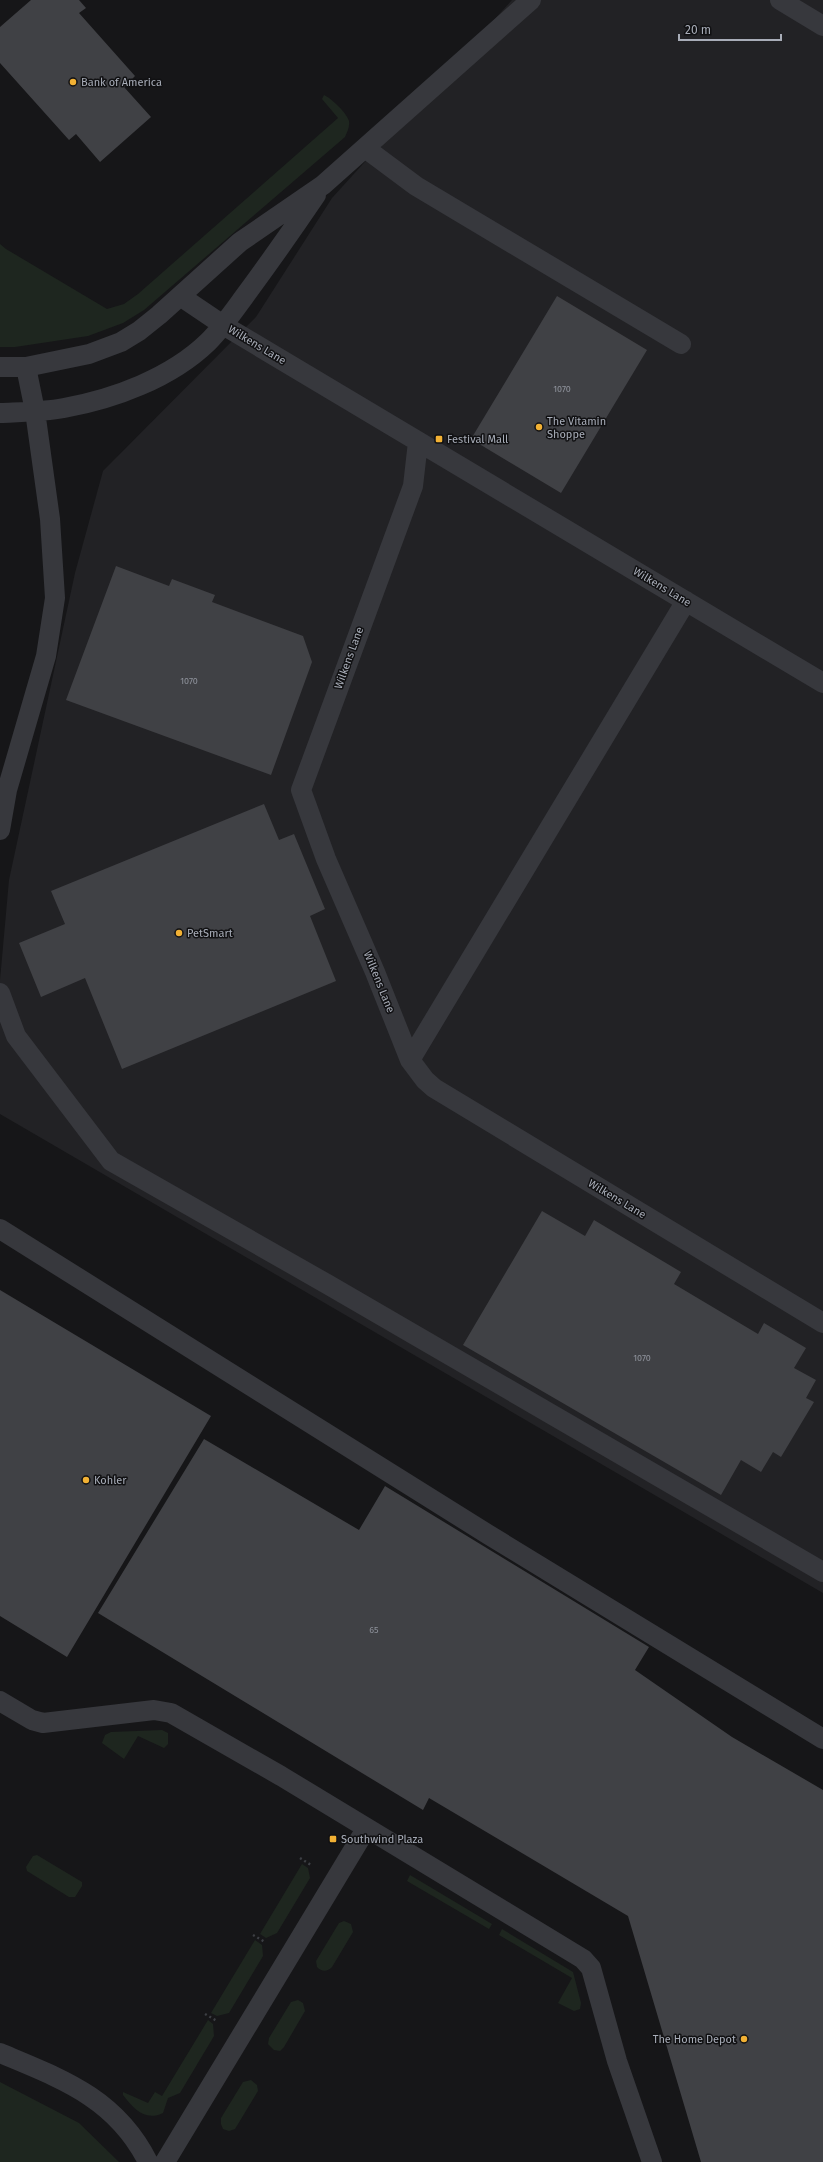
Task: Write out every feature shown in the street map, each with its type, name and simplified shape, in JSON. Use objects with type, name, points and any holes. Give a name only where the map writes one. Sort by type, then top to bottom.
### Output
[{"type":"lane","points":[[0,367],[26,367],[89,354],[121,342],[159,315],[240,242],[323,185],[531,0]]},
{"type":"lane","points":[[780,0],[823,26]]},
{"type":"lane","points":[[365,148],[416,186],[681,344]]},
{"type":"lane","points":[[0,413],[63,408],[87,402],[143,384],[192,355],[223,325],[270,262],[323,185]]},
{"type":"lane","name":"Wilkens Lane","points":[[180,296],[223,325],[823,683]]},
{"type":"lane","points":[[0,830],[7,790],[46,656],[55,598],[50,519],[35,411],[26,367]]},
{"type":"lane","name":"Wilkens Lane","points":[[418,442],[414,486],[301,790],[326,859],[375,972],[410,1060],[425,1080],[434,1088],[823,1323]]},
{"type":"lane","points":[[410,1060],[686,601]]},
{"type":"lane","points":[[0,993],[16,1036],[111,1161],[327,1284],[823,1572]]},
{"type":"lane","points":[[0,1229],[488,1535],[823,1739]]},
{"type":"lane","points":[[0,1701],[32,1720],[43,1723],[154,1710],[166,1711],[281,1776],[366,1829],[527,1924],[588,1964],[617,2061],[652,2162]]},
{"type":"lane","points":[[165,2162],[366,1829]]},
{"type":"lane","points":[[0,2053],[76,2088],[107,2107],[134,2136],[148,2162]]},
{"type":"path","points":[[300,1858],[315,1868]]},
{"type":"path","points":[[253,1935],[269,1944]]},
{"type":"path","points":[[205,2014],[221,2024]]},
{"type":"shaded area","name":"Festival Mall","points":[[512,0],[823,0],[823,1593],[0,1114],[0,980],[9,880],[75,573],[103,471],[256,317],[332,198]]},
{"type":"shaded area","points":[[324,95],[331,99],[348,118],[349,127],[345,137],[144,310],[123,323],[88,336],[15,347],[0,347],[0,244],[107,309],[124,304],[138,294],[338,118],[322,99]]},
{"type":"shaded area","points":[[162,1730],[168,1733],[168,1744],[164,1748],[138,1736],[124,1759],[102,1743],[105,1735],[111,1732]]},
{"type":"shaded area","points":[[37,1855],[82,1882],[82,1886],[75,1897],[69,1897],[27,1871],[26,1867],[33,1856]]},
{"type":"shaded area","points":[[302,1864],[308,1868],[310,1878],[277,1933],[266,1938],[260,1934]]},
{"type":"shaded area","points":[[410,1875],[492,1924],[489,1929],[407,1881]]},
{"type":"shaded area","points":[[344,1921],[351,1924],[353,1932],[332,1967],[326,1971],[323,1971],[317,1967],[316,1961],[339,1923]]},
{"type":"shaded area","points":[[502,1929],[573,1972],[581,2003],[580,2009],[574,2011],[558,2003],[572,1978],[499,1935]]},
{"type":"shaded area","points":[[255,1940],[262,1945],[263,1956],[229,2013],[217,2016],[211,2013]]},
{"type":"shaded area","points":[[298,2000],[303,2003],[305,2011],[284,2047],[280,2051],[274,2050],[268,2044],[269,2038],[291,2002]]},
{"type":"shaded area","points":[[208,2020],[213,2024],[214,2036],[180,2093],[168,2098],[163,2113],[151,2116],[145,2115],[135,2109],[123,2095],[123,2092],[148,2103],[155,2092],[162,2096]]},
{"type":"shaded area","points":[[251,2080],[257,2085],[258,2091],[235,2129],[229,2131],[223,2129],[221,2118],[243,2082]]},
{"type":"shaded area","points":[[0,2082],[79,2123],[119,2162],[0,2162]]},
{"type":"building","name":"Bank of America","points":[[31,0],[79,0],[86,8],[79,13],[135,76],[124,87],[151,117],[100,162],[76,134],[69,140],[0,63],[0,27]]},
{"type":"building","points":[[557,296],[647,350],[561,493],[471,439]]},
{"type":"building","points":[[116,566],[169,586],[172,579],[215,595],[212,602],[303,636],[312,662],[271,775],[66,700]]},
{"type":"building","name":"PetSmart","points":[[264,804],[279,840],[294,834],[325,909],[310,916],[336,981],[122,1069],[85,978],[41,997],[19,943],[65,924],[51,891]]},
{"type":"building","points":[[542,1211],[585,1236],[594,1220],[681,1272],[674,1284],[758,1334],[764,1323],[806,1348],[794,1368],[816,1380],[806,1398],[814,1402],[781,1457],[773,1452],[761,1472],[741,1460],[721,1495],[463,1345]]},
{"type":"building","name":"Kohler","points":[[0,1290],[211,1416],[67,1657],[0,1616]]},
{"type":"building","points":[[204,1439],[359,1530],[385,1486],[649,1647],[635,1670],[732,1737],[823,1790],[823,2162],[701,2162],[628,1916],[429,1798],[423,1810],[98,1613]]},
{"type":"place","name":"Bank of America","points":[[73,82]]},
{"type":"place","name":"The Vitamin Shoppe","points":[[539,427]]},
{"type":"place","name":"Festival Mall","points":[[439,439]]},
{"type":"place","name":"PetSmart","points":[[179,933]]},
{"type":"place","name":"Kohler","points":[[86,1480]]},
{"type":"place","name":"Southwind Plaza","points":[[333,1839]]},
{"type":"place","name":"The Home Depot","points":[[744,2039]]}]
